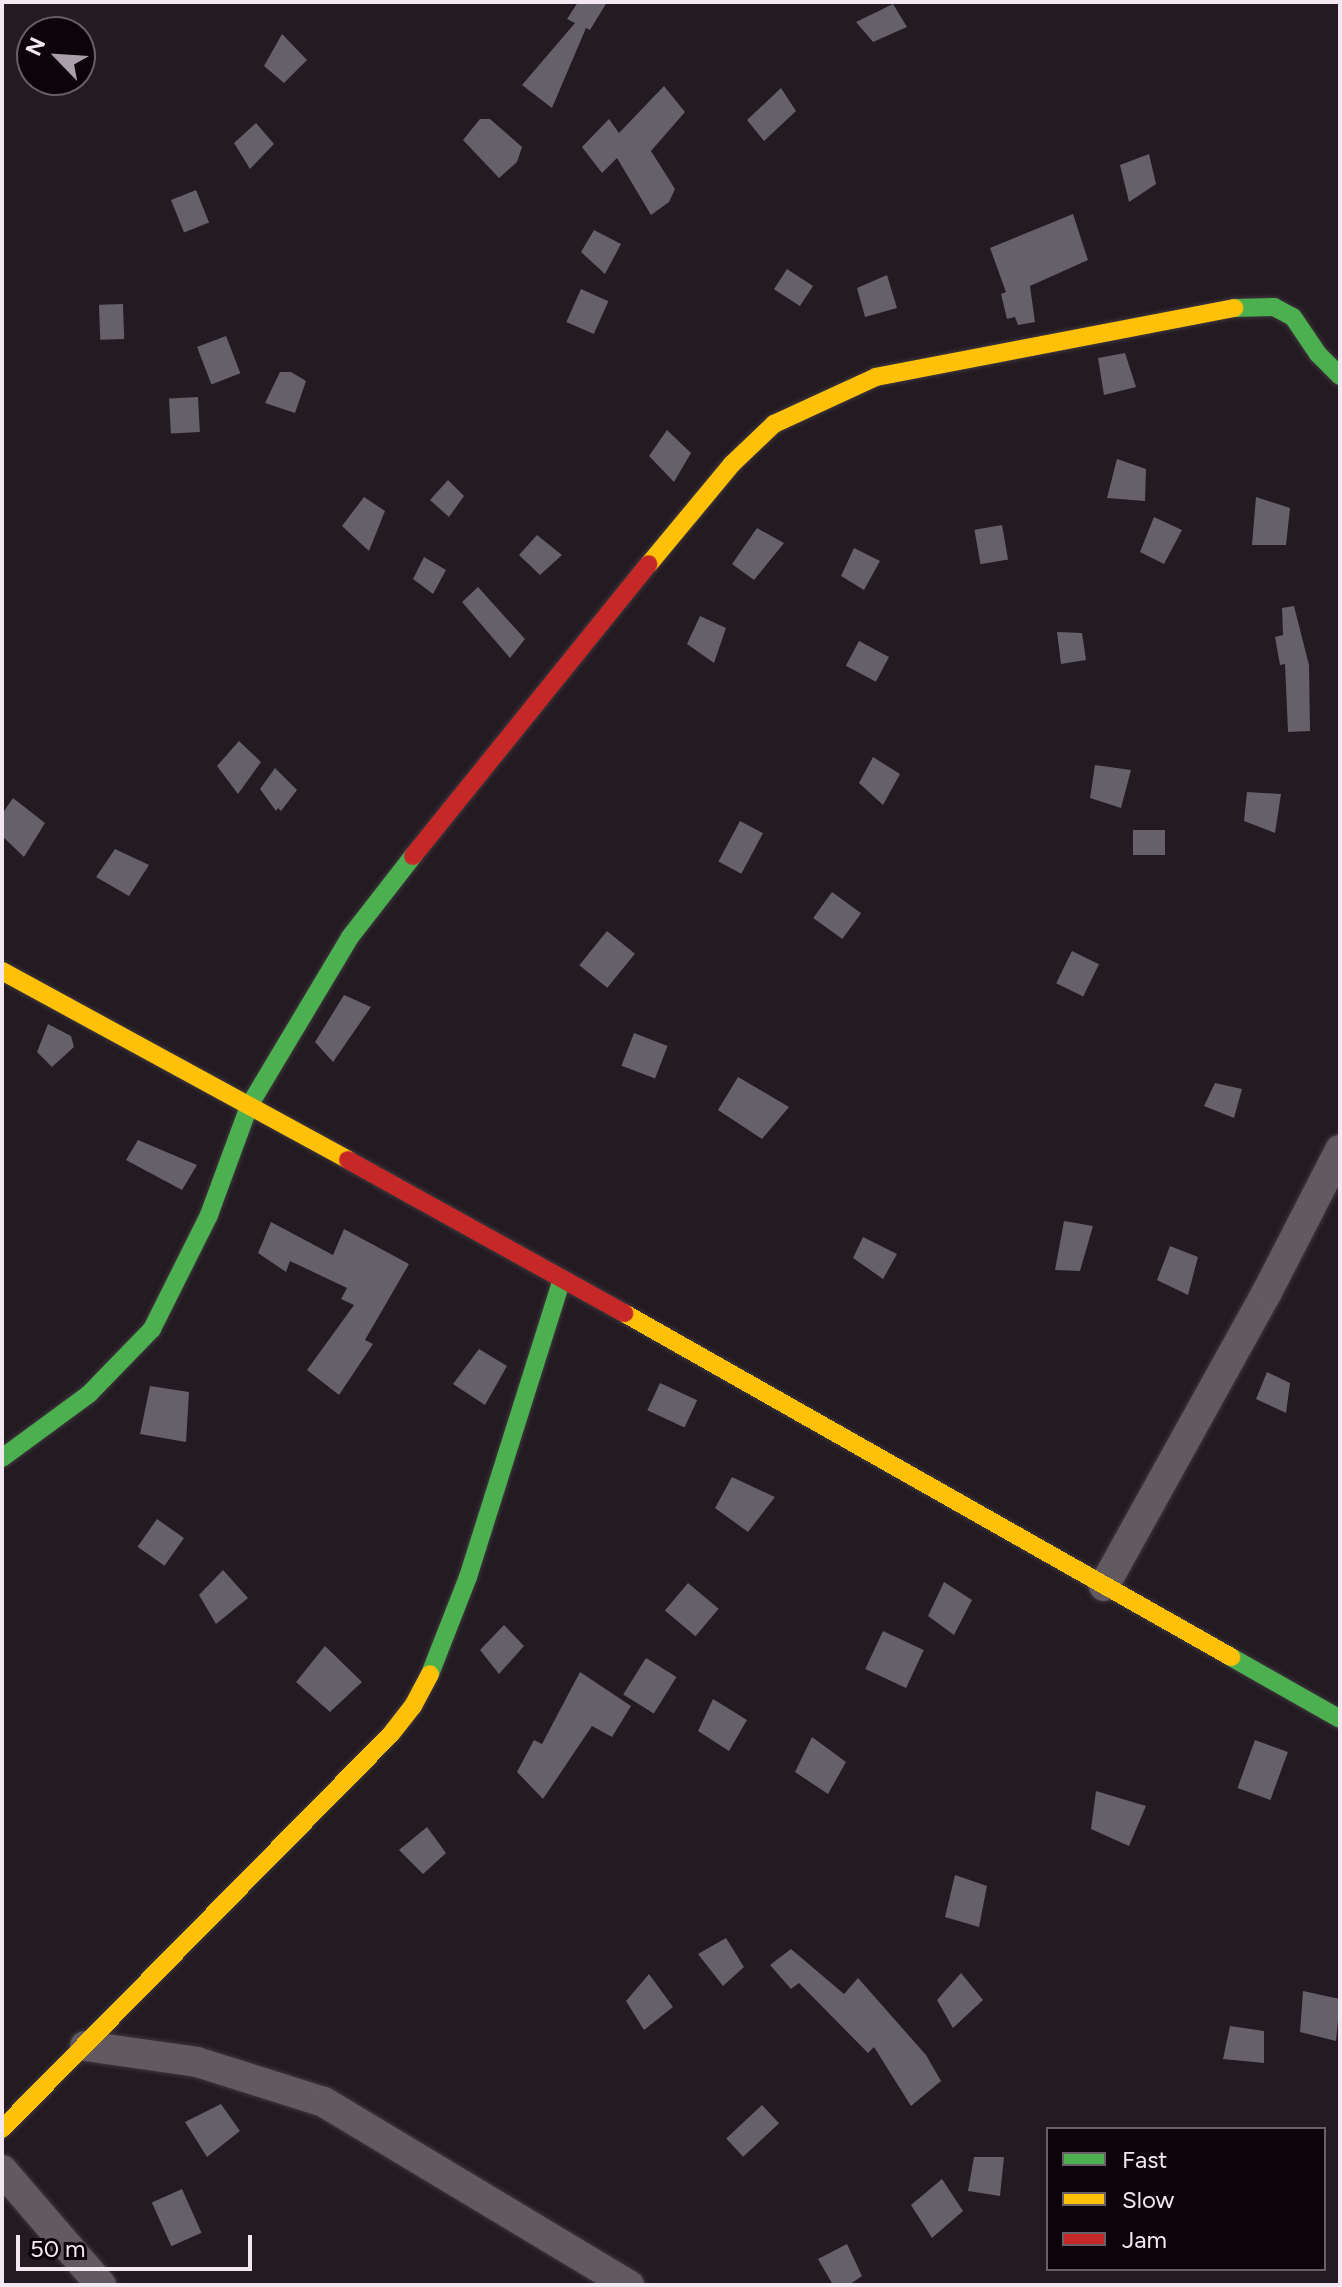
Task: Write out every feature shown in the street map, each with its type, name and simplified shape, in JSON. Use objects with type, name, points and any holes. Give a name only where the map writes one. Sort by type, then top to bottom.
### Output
[{"type":"street","points":[[2,1458],[89,1394],[152,1329],[209,1215],[249,1106],[350,937],[474,776],[732,464],[774,424],[876,377],[1242,306],[1274,307],[1293,317],[1307,333],[1318,354],[1340,376]]},
{"type":"street","points":[[2,971],[562,1279],[1340,1719]]},
{"type":"street","points":[[1104,1586],[1267,1292],[1340,1150]]},
{"type":"street","points":[[2,2129],[391,1734],[413,1706],[426,1683],[468,1577],[562,1279]]},
{"type":"street","points":[[85,2046],[197,2062],[324,2102],[629,2285]]},
{"type":"street","points":[[2,2170],[101,2285]]},
{"type":"building","points":[[578,2],[607,2],[590,30],[586,28],[552,108],[522,85],[575,23],[567,19]]},
{"type":"building","points":[[893,4],[907,27],[873,42],[856,22]]},
{"type":"building","points":[[282,34],[307,60],[284,83],[264,66]]},
{"type":"building","points":[[664,86],[685,112],[651,151],[675,189],[669,202],[651,215],[617,158],[602,173],[582,147],[609,119],[619,133]]},
{"type":"building","points":[[781,88],[796,111],[764,141],[747,120]]},
{"type":"building","points":[[480,119],[490,119],[522,147],[517,162],[499,178],[463,140]]},
{"type":"building","points":[[256,123],[274,144],[250,169],[234,143]]},
{"type":"building","points":[[1149,154],[1156,184],[1129,202],[1120,165]]},
{"type":"building","points":[[196,190],[209,222],[184,233],[171,200]]},
{"type":"building","points":[[1073,214],[1088,260],[1030,286],[1035,322],[1018,325],[1015,317],[1007,319],[1001,294],[1006,292],[990,248]]},
{"type":"building","points":[[594,230],[621,244],[605,274],[581,252]]},
{"type":"building","points":[[787,269],[813,286],[800,306],[774,289]]},
{"type":"building","points":[[887,275],[897,308],[865,317],[857,288]]},
{"type":"building","points":[[581,289],[608,301],[594,334],[566,322]]},
{"type":"building","points":[[123,304],[124,339],[100,340],[99,305]]},
{"type":"building","points":[[226,336],[240,373],[211,384],[197,347]]},
{"type":"building","points":[[1125,353],[1136,387],[1104,395],[1098,358]]},
{"type":"building","points":[[280,372],[291,372],[306,381],[295,413],[265,403]]},
{"type":"building","points":[[198,397],[200,432],[171,433],[169,399]]},
{"type":"building","points":[[667,430],[691,453],[674,482],[649,456]]},
{"type":"building","points":[[1117,459],[1146,469],[1145,501],[1107,498]]},
{"type":"building","points":[[448,480],[464,496],[449,517],[430,500]]},
{"type":"building","points":[[364,497],[385,511],[369,551],[342,526]]},
{"type":"building","points":[[1256,497],[1290,508],[1286,545],[1252,545]]},
{"type":"building","points":[[1154,517],[1182,530],[1164,564],[1140,552]]},
{"type":"building","points":[[1002,525],[1008,559],[981,564],[974,530]]},
{"type":"building","points":[[757,528],[784,543],[754,580],[732,564]]},
{"type":"building","points":[[537,535],[562,555],[540,575],[519,555]]},
{"type":"building","points":[[854,548],[880,561],[864,590],[841,576]]},
{"type":"building","points":[[424,557],[446,570],[433,594],[413,579]]},
{"type":"building","points":[[478,587],[525,639],[510,658],[462,602]]},
{"type":"building","points":[[1294,606],[1309,665],[1310,731],[1288,732],[1285,664],[1280,665],[1275,637],[1283,635],[1282,608]]},
{"type":"building","points":[[700,616],[726,628],[714,663],[687,644]]},
{"type":"building","points":[[1057,632],[1082,633],[1086,660],[1061,664]]},
{"type":"building","points":[[859,641],[889,657],[876,682],[846,666]]},
{"type":"building","points":[[239,741],[261,762],[238,794],[217,766]]},
{"type":"building","points":[[873,757],[900,774],[883,805],[859,783]]},
{"type":"building","points":[[1095,765],[1131,770],[1121,808],[1090,798]]},
{"type":"building","points":[[275,768],[297,790],[281,811],[278,808],[276,811],[260,789]]},
{"type":"building","points":[[1247,792],[1281,794],[1275,833],[1244,821]]},
{"type":"building","points":[[13,798],[45,823],[24,857],[2,836],[2,814]]},
{"type":"building","points":[[740,821],[763,833],[741,874],[718,862]]},
{"type":"building","points":[[1133,830],[1165,830],[1165,855],[1133,855]]},
{"type":"building","points":[[115,849],[149,865],[129,896],[96,877]]},
{"type":"building","points":[[832,892],[861,913],[842,939],[813,918]]},
{"type":"building","points":[[607,931],[635,954],[607,988],[579,965]]},
{"type":"building","points":[[1072,951],[1099,964],[1083,997],[1056,983]]},
{"type":"building","points":[[344,995],[371,1007],[333,1062],[315,1042]]},
{"type":"building","points":[[48,1024],[71,1036],[74,1047],[52,1067],[37,1052]]},
{"type":"building","points":[[634,1033],[668,1046],[655,1079],[621,1066]]},
{"type":"building","points":[[738,1077],[789,1107],[762,1139],[718,1110]]},
{"type":"building","points":[[1215,1083],[1242,1089],[1234,1118],[1204,1106]]},
{"type":"building","points":[[138,1140],[197,1165],[182,1190],[126,1160]]},
{"type":"building","points":[[1064,1221],[1093,1226],[1080,1271],[1055,1270]]},
{"type":"building","points":[[271,1222],[333,1255],[344,1229],[409,1264],[365,1340],[373,1344],[339,1395],[307,1370],[354,1305],[341,1299],[347,1288],[290,1261],[286,1272],[258,1253]]},
{"type":"building","points":[[863,1237],[897,1254],[883,1279],[853,1258]]},
{"type":"building","points":[[1170,1246],[1198,1257],[1188,1295],[1157,1280]]},
{"type":"building","points":[[479,1349],[507,1366],[485,1405],[453,1384]]},
{"type":"building","points":[[1267,1372],[1290,1383],[1286,1413],[1256,1399]]},
{"type":"building","points":[[660,1383],[697,1400],[684,1428],[647,1410]]},
{"type":"building","points":[[150,1386],[189,1392],[186,1442],[140,1434]]},
{"type":"building","points":[[732,1477],[775,1497],[748,1532],[715,1508]]},
{"type":"building","points":[[157,1519],[184,1538],[165,1566],[137,1547]]},
{"type":"building","points":[[223,1570],[248,1598],[216,1624],[199,1595]]},
{"type":"building","points":[[944,1582],[972,1600],[954,1635],[928,1616]]},
{"type":"building","points":[[688,1583],[719,1609],[696,1636],[665,1611]]},
{"type":"building","points":[[504,1625],[524,1646],[499,1674],[480,1650]]},
{"type":"building","points":[[883,1631],[924,1650],[906,1688],[865,1669]]},
{"type":"building","points":[[325,1646],[362,1682],[330,1712],[296,1682]]},
{"type":"building","points":[[646,1658],[677,1677],[654,1714],[623,1694]]},
{"type":"building","points":[[580,1672],[631,1706],[612,1737],[592,1726],[543,1799],[517,1772],[534,1740],[542,1744]]},
{"type":"building","points":[[713,1699],[747,1720],[729,1751],[698,1731]]},
{"type":"building","points":[[812,1737],[846,1762],[828,1794],[795,1772]]},
{"type":"building","points":[[1255,1740],[1288,1752],[1270,1800],[1238,1788]]},
{"type":"building","points":[[1096,1791],[1146,1806],[1129,1846],[1091,1829]]},
{"type":"building","points":[[427,1827],[446,1853],[423,1874],[399,1850]]},
{"type":"building","points":[[955,1875],[987,1886],[979,1927],[945,1917]]},
{"type":"building","points":[[726,1938],[744,1967],[723,1986],[698,1954]]},
{"type":"building","points":[[791,1949],[844,1994],[858,1978],[926,2055],[941,2081],[911,2106],[874,2047],[868,2053],[799,1983],[791,1989],[770,1965]]},
{"type":"building","points":[[961,1973],[983,2000],[953,2028],[937,2000]]},
{"type":"building","points":[[649,1974],[673,2007],[644,2030],[626,2001]]},
{"type":"building","points":[[1303,1991],[1340,1999],[1336,2041],[1300,2032]]},
{"type":"building","points":[[1230,2026],[1264,2031],[1264,2063],[1223,2059]]},
{"type":"building","points":[[221,2104],[240,2131],[207,2157],[185,2122]]},
{"type":"building","points":[[762,2105],[779,2123],[743,2157],[726,2138]]},
{"type":"building","points":[[974,2157],[1004,2157],[1000,2196],[968,2191]]},
{"type":"building","points":[[942,2179],[963,2211],[932,2238],[911,2205]]},
{"type":"building","points":[[182,2189],[202,2233],[171,2246],[152,2202]]},
{"type":"building","points":[[847,2244],[862,2276],[849,2285],[833,2285],[818,2259]]},
{"type":"traffic: fast","points":[[1234,308],[1274,307],[1293,317],[1318,354],[1340,376]]},
{"type":"traffic: fast","points":[[2,1458],[89,1394],[152,1329],[209,1215],[249,1106],[350,937],[413,856]]},
{"type":"traffic: fast","points":[[430,1674],[468,1577],[562,1279]]},
{"type":"traffic: fast","points":[[1231,1657],[1340,1719]]},
{"type":"traffic: slow","points":[[649,564],[732,464],[774,424],[876,377],[1234,308]]},
{"type":"traffic: slow","points":[[2,971],[348,1160]]},
{"type":"traffic: slow","points":[[624,1313],[1231,1657]]},
{"type":"traffic: slow","points":[[2,2129],[391,1734],[413,1706],[430,1674]]},
{"type":"traffic: jam","points":[[413,856],[649,564]]},
{"type":"traffic: jam","points":[[348,1160],[624,1313]]}]
